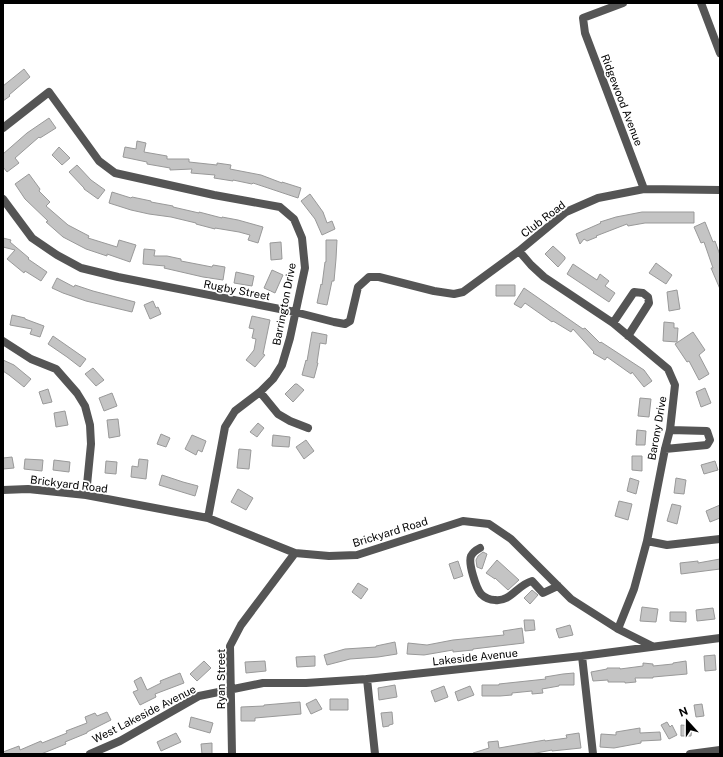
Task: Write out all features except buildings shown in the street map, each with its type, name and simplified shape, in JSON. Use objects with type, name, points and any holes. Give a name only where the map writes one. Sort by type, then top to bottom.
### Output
[{"type":"street","name":"Ridgewood Avenue","points":[[623,3],[583,18],[585,33],[644,189]]},
{"type":"street","points":[[701,3],[720,53]]},
{"type":"street","name":"Barrington Drive","points":[[3,128],[49,92],[99,161],[115,173],[214,195],[280,207],[294,220],[302,238],[305,268],[290,338],[282,365],[273,379],[260,392],[235,411],[225,427],[208,518]]},
{"type":"street","name":"Club Road","points":[[462,292],[519,251],[566,212],[598,198],[644,189],[720,190]]},
{"type":"street","name":"Rugby Street","points":[[3,198],[32,238],[57,256],[81,268],[118,277],[295,312],[334,322],[345,324],[350,321],[358,287],[369,277],[379,277],[434,291],[454,294],[462,292]]},
{"type":"street","name":"Barony Drive","points":[[519,251],[544,277],[613,323],[668,369],[675,386],[670,430],[647,541],[634,589],[618,629]]},
{"type":"street","points":[[613,323],[634,292],[643,293],[648,297],[649,303],[628,336]]},
{"type":"street","points":[[3,341],[31,359],[56,369],[85,406],[90,425],[91,444],[86,495]]},
{"type":"street","points":[[260,392],[278,414],[290,421],[308,428]]},
{"type":"street","points":[[665,449],[708,445],[710,440],[707,431],[670,430]]},
{"type":"street","name":"Brickyard Road","points":[[3,490],[28,489],[86,495],[208,518],[295,552],[329,556],[357,555],[462,522],[489,524],[511,539],[571,599],[618,629],[652,646]]},
{"type":"street","points":[[647,541],[667,545],[720,539]]},
{"type":"street","points":[[480,548],[474,551],[470,558],[471,568],[480,593],[487,599],[496,601],[508,598],[526,582],[532,581],[543,593],[558,586]]},
{"type":"street","name":"Ryan Street","points":[[232,754],[230,646],[241,625],[295,552]]},
{"type":"street","name":"Lakeside Avenue","points":[[232,690],[263,683],[306,683],[368,679],[582,656],[720,638]]},
{"type":"street","points":[[582,656],[593,754]]},
{"type":"street","points":[[368,679],[375,754]]},
{"type":"street","name":"West Lakeside Avenue","points":[[90,754],[120,741],[199,696],[232,690]]},
{"type":"street","points":[[690,754],[720,750]]}]
